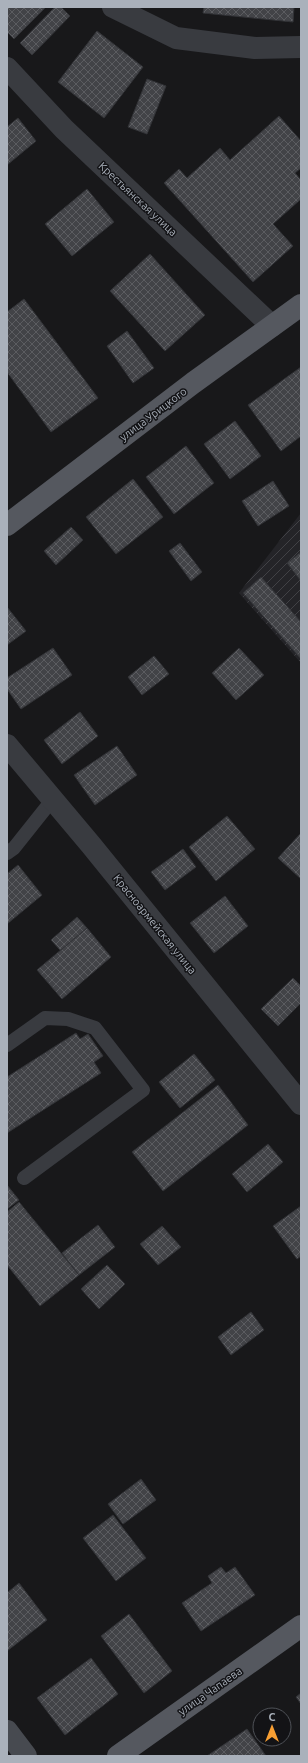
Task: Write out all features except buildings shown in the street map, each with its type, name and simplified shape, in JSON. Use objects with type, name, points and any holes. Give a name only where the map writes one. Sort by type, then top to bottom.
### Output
[{"type":"main road","name":"улица Урицкого","points":[[7,525],[193,383],[301,305]]},
{"type":"main road","name":"улица Чапаева","points":[[118,1756],[301,1626]]},
{"type":"street","points":[[113,7],[176,38],[255,48],[301,47]]},
{"type":"street","name":"Крестьянская улица","points":[[7,68],[64,128],[272,326]]},
{"type":"street","name":"Красноармейская улица","points":[[7,745],[53,799],[301,1104]]},
{"type":"street","points":[[7,1731],[26,1756]]},
{"type":"lane","points":[[7,853],[14,848],[53,799]]},
{"type":"lane","points":[[7,1045],[45,1018],[68,1019],[95,1028],[143,1090],[24,1178]]},
{"type":"shaded area","points":[[301,513],[301,663],[239,593]]}]
